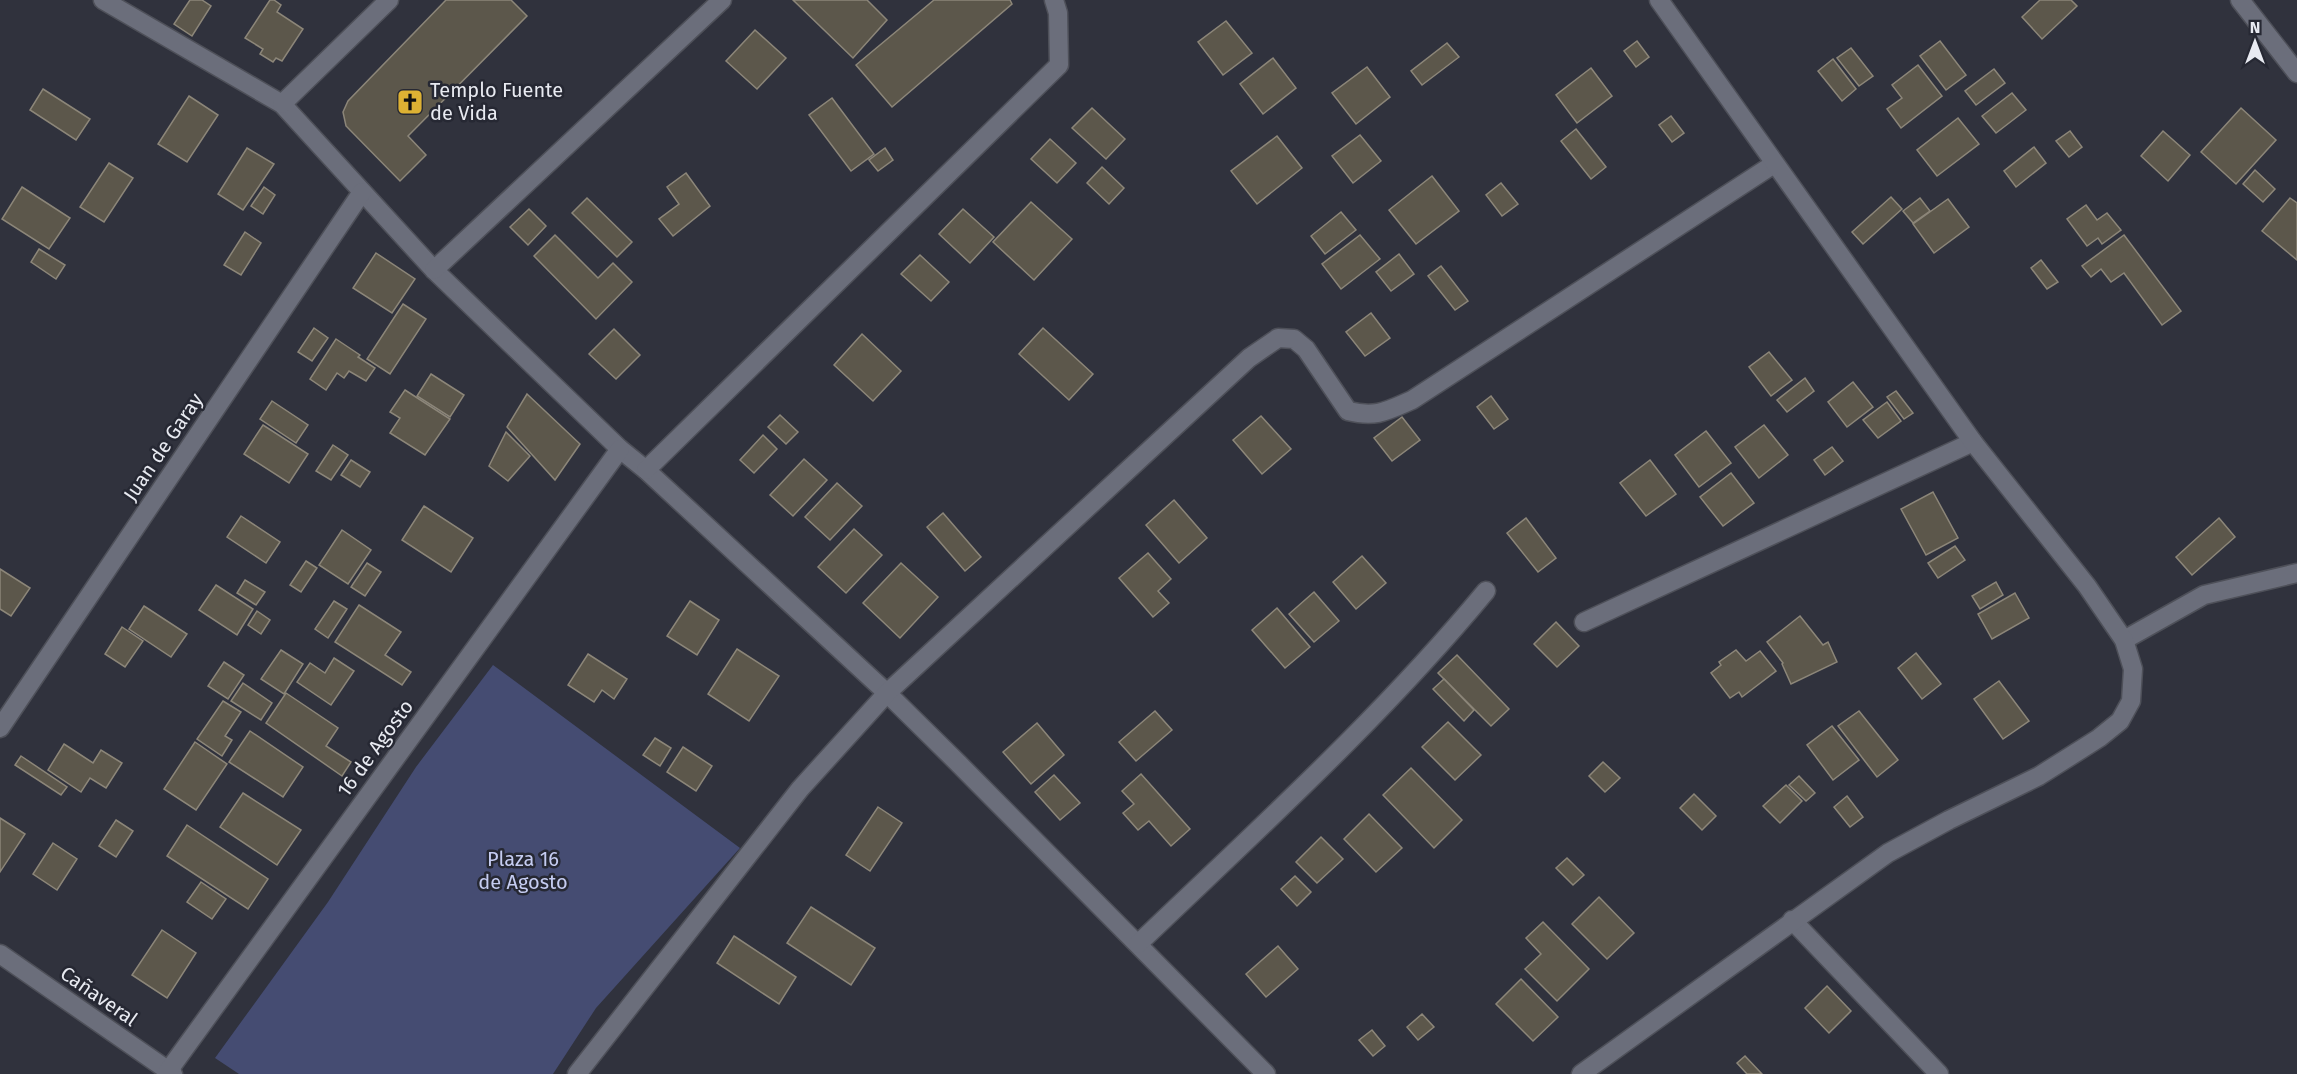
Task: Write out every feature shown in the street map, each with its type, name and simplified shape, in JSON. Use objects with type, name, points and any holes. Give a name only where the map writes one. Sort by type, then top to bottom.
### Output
[{"type":"street","points":[[103,0],[282,104],[434,270],[620,449],[646,470],[887,693],[1266,1074]]},
{"type":"street","points":[[282,104],[389,0]]},
{"type":"street","points":[[434,270],[722,0]]},
{"type":"street","points":[[646,470],[1059,65],[1058,14],[1054,0]]},
{"type":"street","points":[[1581,1074],[1888,853],[2039,776],[2099,738],[2120,722],[2131,701],[2133,669],[2124,640],[2087,586],[1973,442],[1659,0]]},
{"type":"street","points":[[2240,0],[2297,73]]},
{"type":"street","points":[[577,1074],[800,789],[887,693],[1249,358],[1278,338],[1294,339],[1306,349],[1348,411],[1363,415],[1380,415],[1412,400],[1774,164]]},
{"type":"street","name":"Juan de Garay","points":[[0,728],[362,192]]},
{"type":"street","points":[[1584,622],[1973,442]]},
{"type":"street","name":"16 de Agosto","points":[[169,1073],[620,449]]},
{"type":"street","points":[[2124,640],[2204,595],[2297,573]]},
{"type":"street","points":[[1138,944],[1353,737],[1459,624],[1486,591]]},
{"type":"street","points":[[1792,920],[1939,1074]]},
{"type":"street","name":"Cañaveral","points":[[0,954],[169,1073]]},
{"type":"green space","name":"Plaza 16 de Agosto","points":[[493,665],[740,848],[596,1008],[553,1074],[239,1074],[215,1058],[328,902],[416,767]]},
{"type":"building","points":[[190,0],[202,0],[211,6],[192,36],[174,24]]},
{"type":"building","points":[[270,0],[281,5],[277,12],[303,29],[282,61],[276,58],[273,62],[260,54],[263,49],[245,38]]},
{"type":"building","points":[[446,0],[511,0],[527,16],[408,136],[426,155],[400,181],[346,126],[343,112],[348,101]]},
{"type":"building","points":[[793,0],[867,0],[887,20],[853,58]]},
{"type":"building","points":[[934,0],[1010,0],[1012,4],[892,107],[856,65]]},
{"type":"building","points":[[2040,0],[2071,0],[2077,6],[2042,39],[2022,17]]},
{"type":"building","points":[[1226,21],[1252,53],[1223,75],[1198,42]]},
{"type":"building","points":[[755,30],[786,58],[757,89],[726,61]]},
{"type":"building","points":[[1637,41],[1649,57],[1636,67],[1624,51]]},
{"type":"building","points":[[1940,41],[1966,75],[1946,90],[1920,56]]},
{"type":"building","points":[[1447,43],[1459,57],[1422,85],[1411,71]]},
{"type":"building","points":[[1851,48],[1873,76],[1859,86],[1837,58]]},
{"type":"building","points":[[1273,58],[1296,88],[1263,114],[1240,84]]},
{"type":"building","points":[[1833,59],[1856,89],[1842,101],[1818,71]]},
{"type":"building","points":[[1918,65],[1942,96],[1901,128],[1887,109],[1902,98],[1892,85]]},
{"type":"building","points":[[1367,67],[1390,97],[1356,124],[1332,93]]},
{"type":"building","points":[[1591,68],[1612,96],[1577,123],[1556,95]]},
{"type":"building","points":[[1994,69],[2005,83],[1976,105],[1965,91]]},
{"type":"building","points":[[43,89],[90,119],[76,140],[30,110]]},
{"type":"building","points":[[2012,93],[2026,110],[1996,133],[1982,116]]},
{"type":"building","points":[[189,96],[218,115],[187,162],[158,144]]},
{"type":"building","points":[[832,98],[874,154],[851,171],[809,115]]},
{"type":"building","points":[[1092,108],[1125,139],[1106,159],[1072,128]]},
{"type":"building","points":[[2241,108],[2276,140],[2236,184],[2201,152]]},
{"type":"building","points":[[1671,116],[1684,133],[1672,142],[1659,125]]},
{"type":"building","points":[[1958,118],[1979,144],[1937,176],[1917,150]]},
{"type":"building","points":[[1576,129],[1606,167],[1591,179],[1561,141]]},
{"type":"building","points":[[2070,131],[2082,147],[2069,157],[2056,141]]},
{"type":"building","points":[[2163,131],[2190,155],[2168,181],[2141,156]]},
{"type":"building","points":[[1360,135],[1381,161],[1353,183],[1332,156]]},
{"type":"building","points":[[1277,136],[1302,168],[1257,204],[1231,171]]},
{"type":"building","points":[[1050,139],[1076,163],[1057,183],[1031,159]]},
{"type":"building","points":[[2034,147],[2046,163],[2016,187],[2004,171]]},
{"type":"building","points":[[247,148],[274,164],[243,210],[218,194]]},
{"type":"building","points":[[885,148],[893,160],[878,171],[869,160]]},
{"type":"building","points":[[109,163],[133,178],[104,222],[80,207]]},
{"type":"building","points":[[1102,167],[1124,188],[1109,204],[1087,183]]},
{"type":"building","points":[[2255,170],[2275,189],[2263,202],[2243,184]]},
{"type":"building","points":[[686,173],[710,206],[673,236],[659,219],[679,204],[667,187]]},
{"type":"building","points":[[1432,176],[1459,211],[1416,244],[1389,210]]},
{"type":"building","points":[[1501,183],[1518,204],[1502,216],[1486,195]]},
{"type":"building","points":[[22,187],[70,218],[49,249],[2,219]]},
{"type":"building","points":[[264,187],[275,195],[263,214],[251,206]]},
{"type":"building","points":[[1891,197],[1902,209],[1863,244],[1852,232]]},
{"type":"building","points":[[587,198],[632,242],[617,257],[572,213]]},
{"type":"building","points":[[1920,198],[1930,211],[1913,223],[1903,211]]},
{"type":"building","points":[[2290,198],[2297,203],[2297,260],[2262,231]]},
{"type":"building","points":[[1948,199],[1969,227],[1934,253],[1913,224]]},
{"type":"building","points":[[1031,202],[1072,239],[1034,280],[993,242]]},
{"type":"building","points":[[2086,205],[2097,220],[2107,213],[2121,230],[2102,244],[2098,238],[2087,246],[2067,219]]},
{"type":"building","points":[[529,209],[546,226],[528,245],[510,227]]},
{"type":"building","points":[[963,209],[994,237],[970,263],[939,234]]},
{"type":"building","points":[[1341,212],[1356,230],[1325,254],[1311,236]]},
{"type":"building","points":[[245,232],[261,243],[241,275],[224,265]]},
{"type":"building","points":[[555,235],[598,278],[613,263],[632,282],[596,319],[534,256]]},
{"type":"building","points":[[1360,235],[1380,259],[1341,289],[1322,264]]},
{"type":"building","points":[[2124,235],[2181,311],[2162,325],[2124,273],[2111,282],[2101,269],[2091,277],[2082,266]]},
{"type":"building","points":[[39,249],[65,265],[56,279],[31,262]]},
{"type":"building","points":[[376,253],[415,279],[392,313],[353,288]]},
{"type":"building","points":[[1399,254],[1414,274],[1391,291],[1376,272]]},
{"type":"building","points":[[920,255],[949,282],[931,301],[901,274]]},
{"type":"building","points":[[2041,260],[2058,282],[2047,289],[2031,268]]},
{"type":"building","points":[[1441,266],[1468,301],[1455,310],[1428,276]]},
{"type":"building","points":[[403,304],[426,319],[390,374],[367,359]]},
{"type":"building","points":[[1371,313],[1390,338],[1365,356],[1346,332]]},
{"type":"building","points":[[314,328],[328,338],[312,361],[298,352]]},
{"type":"building","points":[[1043,328],[1093,374],[1069,400],[1019,354]]},
{"type":"building","points":[[614,329],[640,355],[616,379],[589,354]]},
{"type":"building","points":[[862,334],[901,371],[873,401],[834,365]]},
{"type":"building","points":[[336,339],[375,368],[366,381],[349,371],[344,378],[337,373],[326,390],[310,379]]},
{"type":"building","points":[[1769,352],[1792,380],[1771,396],[1749,367]]},
{"type":"building","points":[[431,374],[464,395],[450,417],[417,396]]},
{"type":"building","points":[[1805,378],[1814,391],[1787,412],[1777,400]]},
{"type":"building","points":[[1853,382],[1873,407],[1847,427],[1828,402]]},
{"type":"building","points":[[405,390],[450,419],[425,455],[390,433],[400,418],[390,412]]},
{"type":"building","points":[[1896,391],[1913,413],[1904,419],[1887,397]]},
{"type":"building","points":[[527,394],[580,444],[555,480],[507,427]]},
{"type":"building","points":[[1491,396],[1508,419],[1494,429],[1477,407]]},
{"type":"building","points":[[272,401],[308,425],[296,443],[260,419]]},
{"type":"building","points":[[1887,402],[1901,421],[1878,438],[1863,420]]},
{"type":"building","points":[[780,415],[798,432],[786,444],[768,427]]},
{"type":"building","points":[[1261,416],[1291,449],[1262,474],[1233,440]]},
{"type":"building","points":[[1402,417],[1420,440],[1392,461],[1374,438]]},
{"type":"building","points":[[263,425],[308,454],[289,483],[244,454]]},
{"type":"building","points":[[1764,425],[1788,455],[1759,478],[1735,447]]},
{"type":"building","points":[[1706,431],[1731,463],[1699,487],[1675,455]]},
{"type":"building","points":[[506,432],[530,456],[508,481],[489,466]]},
{"type":"building","points":[[763,435],[777,449],[754,473],[740,460]]},
{"type":"building","points":[[333,445],[348,455],[331,480],[316,471]]},
{"type":"building","points":[[1832,447],[1843,461],[1825,475],[1814,460]]},
{"type":"building","points":[[804,459],[827,480],[793,516],[770,495]]},
{"type":"building","points":[[351,460],[370,472],[360,487],[341,475]]},
{"type":"building","points":[[1650,460],[1676,494],[1646,516],[1620,483]]},
{"type":"building","points":[[1731,473],[1754,503],[1723,526],[1700,497]]},
{"type":"building","points":[[837,483],[862,506],[830,540],[805,517]]},
{"type":"building","points":[[1933,492],[1958,538],[1926,555],[1901,509]]},
{"type":"building","points":[[1174,500],[1207,538],[1179,563],[1146,525]]},
{"type":"building","points":[[424,506],[473,538],[451,572],[402,540]]},
{"type":"building","points":[[943,513],[981,557],[965,571],[927,527]]},
{"type":"building","points":[[241,516],[280,542],[266,563],[227,537]]},
{"type":"building","points":[[1526,518],[1556,558],[1538,572],[1507,533]]},
{"type":"building","points":[[2219,518],[2235,537],[2192,575],[2176,557]]},
{"type":"building","points":[[854,529],[882,555],[846,593],[818,567]]},
{"type":"building","points":[[342,530],[371,550],[348,584],[319,565]]},
{"type":"building","points":[[1955,546],[1965,560],[1938,578],[1928,563]]},
{"type":"building","points":[[1148,553],[1171,579],[1158,591],[1169,603],[1153,617],[1119,578]]},
{"type":"building","points":[[1362,556],[1386,583],[1356,609],[1333,582]]},
{"type":"building","points":[[306,561],[317,568],[301,592],[290,585]]},
{"type":"building","points":[[367,563],[381,572],[365,596],[351,587]]},
{"type":"building","points":[[901,563],[938,597],[900,638],[863,603]]},
{"type":"building","points":[[0,569],[30,588],[11,616],[0,609]]},
{"type":"building","points":[[245,580],[265,592],[256,605],[237,593]]},
{"type":"building","points":[[1996,582],[2003,595],[1980,609],[1972,596]]},
{"type":"building","points":[[216,585],[253,609],[237,635],[199,610]]},
{"type":"building","points":[[1314,592],[1339,621],[1314,642],[1289,614]]},
{"type":"building","points":[[2015,593],[2029,618],[1992,639],[1978,614]]},
{"type":"building","points":[[334,601],[347,609],[328,638],[315,629]]},
{"type":"building","points":[[690,601],[719,620],[697,655],[667,636]]},
{"type":"building","points":[[359,605],[401,632],[385,655],[411,672],[402,685],[335,642]]},
{"type":"building","points":[[144,606],[187,634],[171,657],[129,629]]},
{"type":"building","points":[[1277,608],[1310,647],[1285,668],[1252,630]]},
{"type":"building","points":[[257,611],[270,620],[261,634],[248,625]]},
{"type":"building","points":[[1800,616],[1823,645],[1828,642],[1837,662],[1791,684],[1783,663],[1767,642]]},
{"type":"building","points":[[1556,622],[1579,646],[1557,667],[1534,644]]},
{"type":"building","points":[[122,627],[143,641],[125,667],[105,654]]},
{"type":"building","points":[[737,649],[779,676],[749,721],[708,694]]},
{"type":"building","points":[[281,650],[303,664],[284,694],[261,679]]},
{"type":"building","points":[[1736,650],[1746,661],[1760,651],[1776,671],[1742,697],[1739,692],[1730,698],[1711,673],[1721,665],[1719,662]]},
{"type":"building","points":[[1916,653],[1941,684],[1922,699],[1898,668]]},
{"type":"building","points":[[588,654],[627,679],[614,699],[602,690],[594,702],[568,685]]},
{"type":"building","points":[[1457,655],[1509,709],[1491,726],[1438,673]]},
{"type":"building","points":[[334,658],[354,671],[331,705],[297,682],[310,663],[325,673]]},
{"type":"building","points":[[224,662],[244,675],[228,699],[208,686]]},
{"type":"building","points":[[1444,679],[1474,710],[1464,721],[1433,689]]},
{"type":"building","points":[[1999,681],[2029,721],[2003,739],[1974,699]]},
{"type":"building","points":[[243,683],[272,703],[261,720],[231,701]]},
{"type":"building","points":[[286,693],[338,728],[326,746],[351,762],[342,776],[266,723]]},
{"type":"building","points":[[223,701],[241,712],[225,736],[232,740],[222,756],[197,739]]},
{"type":"building","points":[[1155,711],[1172,730],[1136,761],[1119,742]]},
{"type":"building","points":[[1859,711],[1898,760],[1877,777],[1838,726]]},
{"type":"building","points":[[1448,722],[1481,755],[1455,780],[1422,747]]},
{"type":"building","points":[[1037,723],[1064,755],[1031,784],[1003,752]]},
{"type":"building","points":[[1832,726],[1859,760],[1833,780],[1807,745]]},
{"type":"building","points":[[250,731],[303,767],[283,797],[229,762]]},
{"type":"building","points":[[655,738],[671,748],[660,766],[643,755]]},
{"type":"building","points":[[195,742],[227,764],[196,810],[164,789]]},
{"type":"building","points":[[64,744],[93,763],[101,750],[122,763],[106,788],[90,778],[81,792],[48,770]]},
{"type":"building","points":[[683,747],[712,766],[696,791],[667,772]]},
{"type":"building","points":[[21,756],[67,787],[61,795],[15,765]]},
{"type":"building","points":[[1603,762],[1620,778],[1605,792],[1589,776]]},
{"type":"building","points":[[1411,768],[1462,820],[1434,848],[1383,795]]},
{"type":"building","points":[[1141,774],[1190,829],[1171,846],[1149,821],[1138,830],[1123,813],[1134,804],[1122,791]]},
{"type":"building","points":[[1054,775],[1080,803],[1060,820],[1035,792]]},
{"type":"building","points":[[1799,776],[1815,793],[1806,801],[1789,785]]},
{"type":"building","points":[[1786,785],[1802,801],[1780,823],[1763,806]]},
{"type":"building","points":[[243,793],[301,830],[277,865],[220,827]]},
{"type":"building","points":[[1694,794],[1716,816],[1702,830],[1680,808]]},
{"type":"building","points":[[1847,796],[1863,817],[1850,827],[1834,807]]},
{"type":"building","points":[[878,807],[902,823],[870,871],[846,855]]},
{"type":"building","points":[[1369,814],[1402,848],[1376,872],[1344,839]]},
{"type":"building","points":[[0,818],[25,834],[0,872]]},
{"type":"building","points":[[116,820],[133,831],[116,857],[99,846]]},
{"type":"building","points":[[187,825],[268,879],[248,909],[167,856]]},
{"type":"building","points":[[1321,837],[1343,859],[1317,883],[1296,862]]},
{"type":"building","points":[[53,843],[77,859],[57,890],[33,874]]},
{"type":"building","points":[[1567,858],[1584,875],[1573,885],[1556,868]]},
{"type":"building","points":[[1295,876],[1311,892],[1297,906],[1281,889]]},
{"type":"building","points":[[201,882],[226,899],[212,919],[187,902]]},
{"type":"building","points":[[1599,897],[1634,933],[1607,959],[1572,924]]},
{"type":"building","points":[[811,907],[875,948],[851,985],[787,943]]},
{"type":"building","points":[[1543,922],[1589,969],[1557,1001],[1525,969],[1541,954],[1526,938]]},
{"type":"building","points":[[162,930],[196,953],[167,998],[132,975]]},
{"type":"building","points":[[734,936],[796,977],[779,1004],[717,963]]},
{"type":"building","points":[[1278,946],[1298,969],[1266,997],[1246,974]]},
{"type":"building","points":[[1521,979],[1558,1017],[1533,1041],[1496,1004]]},
{"type":"building","points":[[1827,986],[1851,1011],[1829,1033],[1805,1008]]},
{"type":"building","points":[[1422,1014],[1434,1027],[1418,1040],[1407,1027]]},
{"type":"building","points":[[1372,1030],[1385,1046],[1373,1056],[1359,1040]]},
{"type":"building","points":[[1745,1056],[1762,1074],[1747,1074],[1737,1063]]},
{"type":"place","name":"Templo Fuente de Vida","points":[[410,102]]}]
